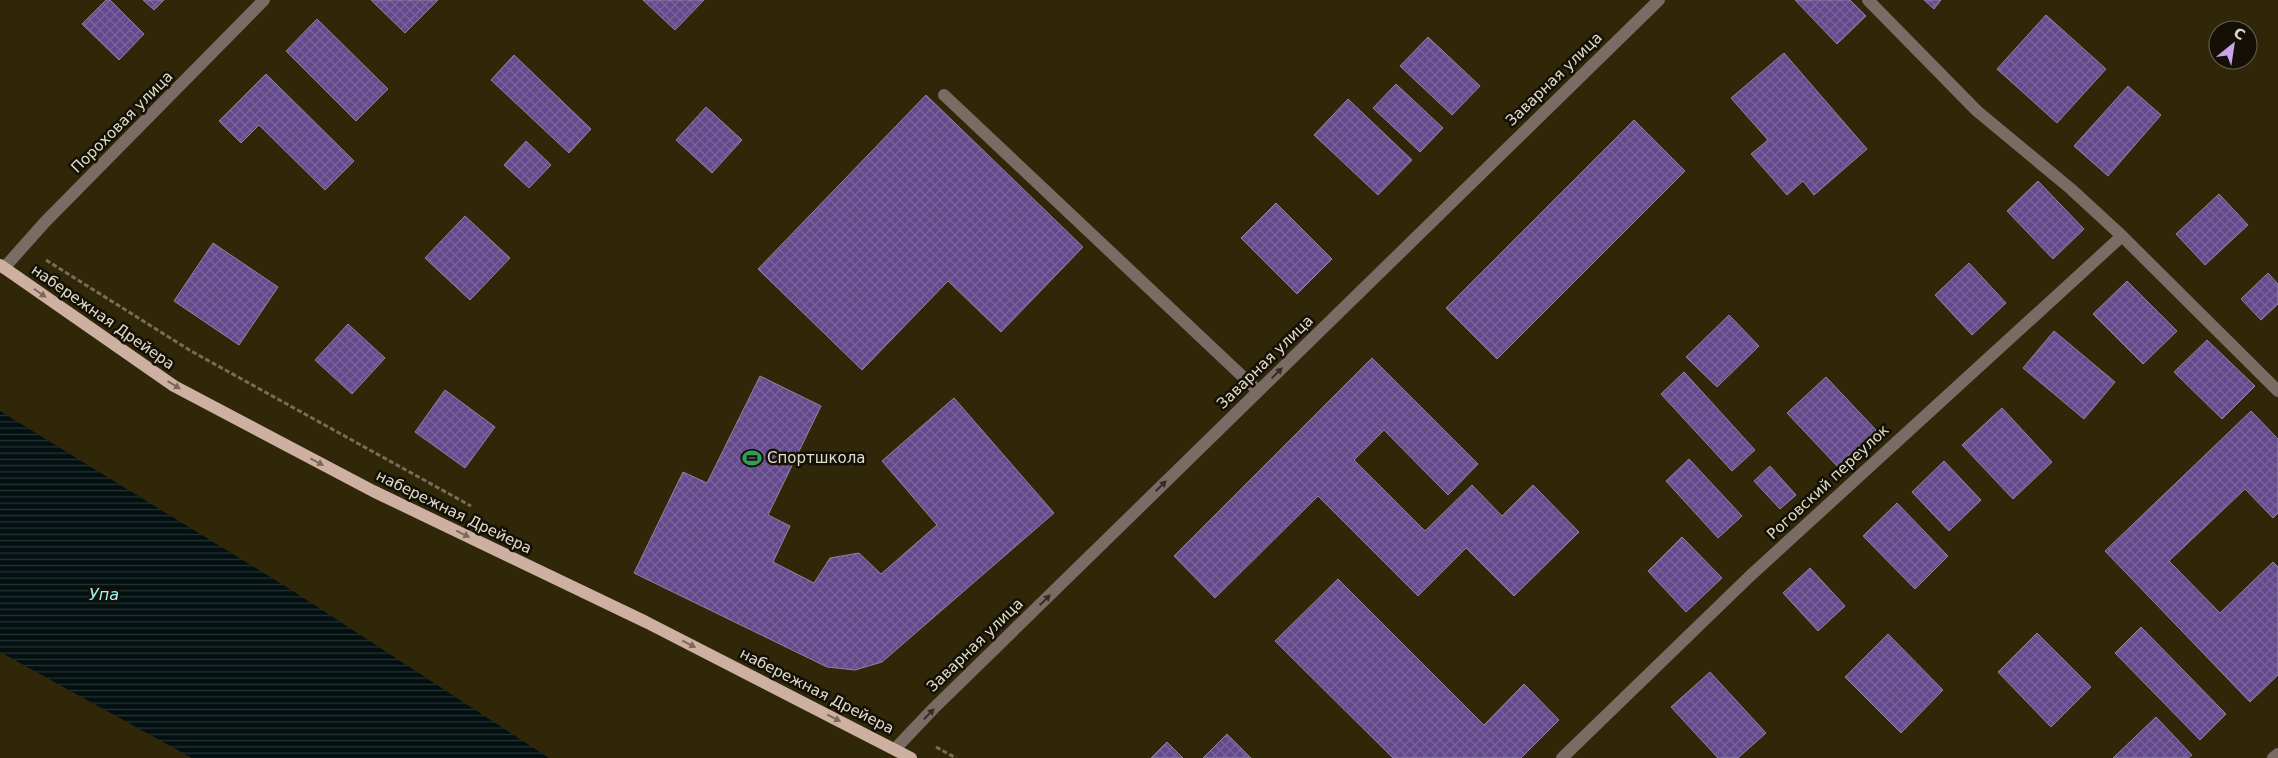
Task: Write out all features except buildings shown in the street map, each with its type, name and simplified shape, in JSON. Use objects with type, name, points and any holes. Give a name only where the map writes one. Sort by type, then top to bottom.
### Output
[{"type":"main road","name":"набережная Дрейера","points":[[2,267],[174,386],[373,492],[646,622],[911,758]]},
{"type":"street","name":"Пороховая улица","points":[[2,267],[264,0]]},
{"type":"street","name":"Заварная улица","points":[[895,750],[910,733],[1258,391],[1659,0]]},
{"type":"street","points":[[1868,0],[1977,111],[2071,189],[2122,236],[2278,391]]},
{"type":"street","points":[[944,95],[1258,391]]},
{"type":"street","name":"Роговский переулок","points":[[1562,758],[1750,576],[2122,236]]},
{"type":"street","points":[[2273,758],[2278,754]]},
{"type":"path","points":[[24,246],[191,352],[473,507]]},
{"type":"path","points":[[910,733],[956,758]]},
{"type":"water","name":"Упа","points":[[0,411],[293,591],[549,758],[192,758],[0,652]]},
{"type":"place","name":"Спортшкола","points":[[752,458]]}]
